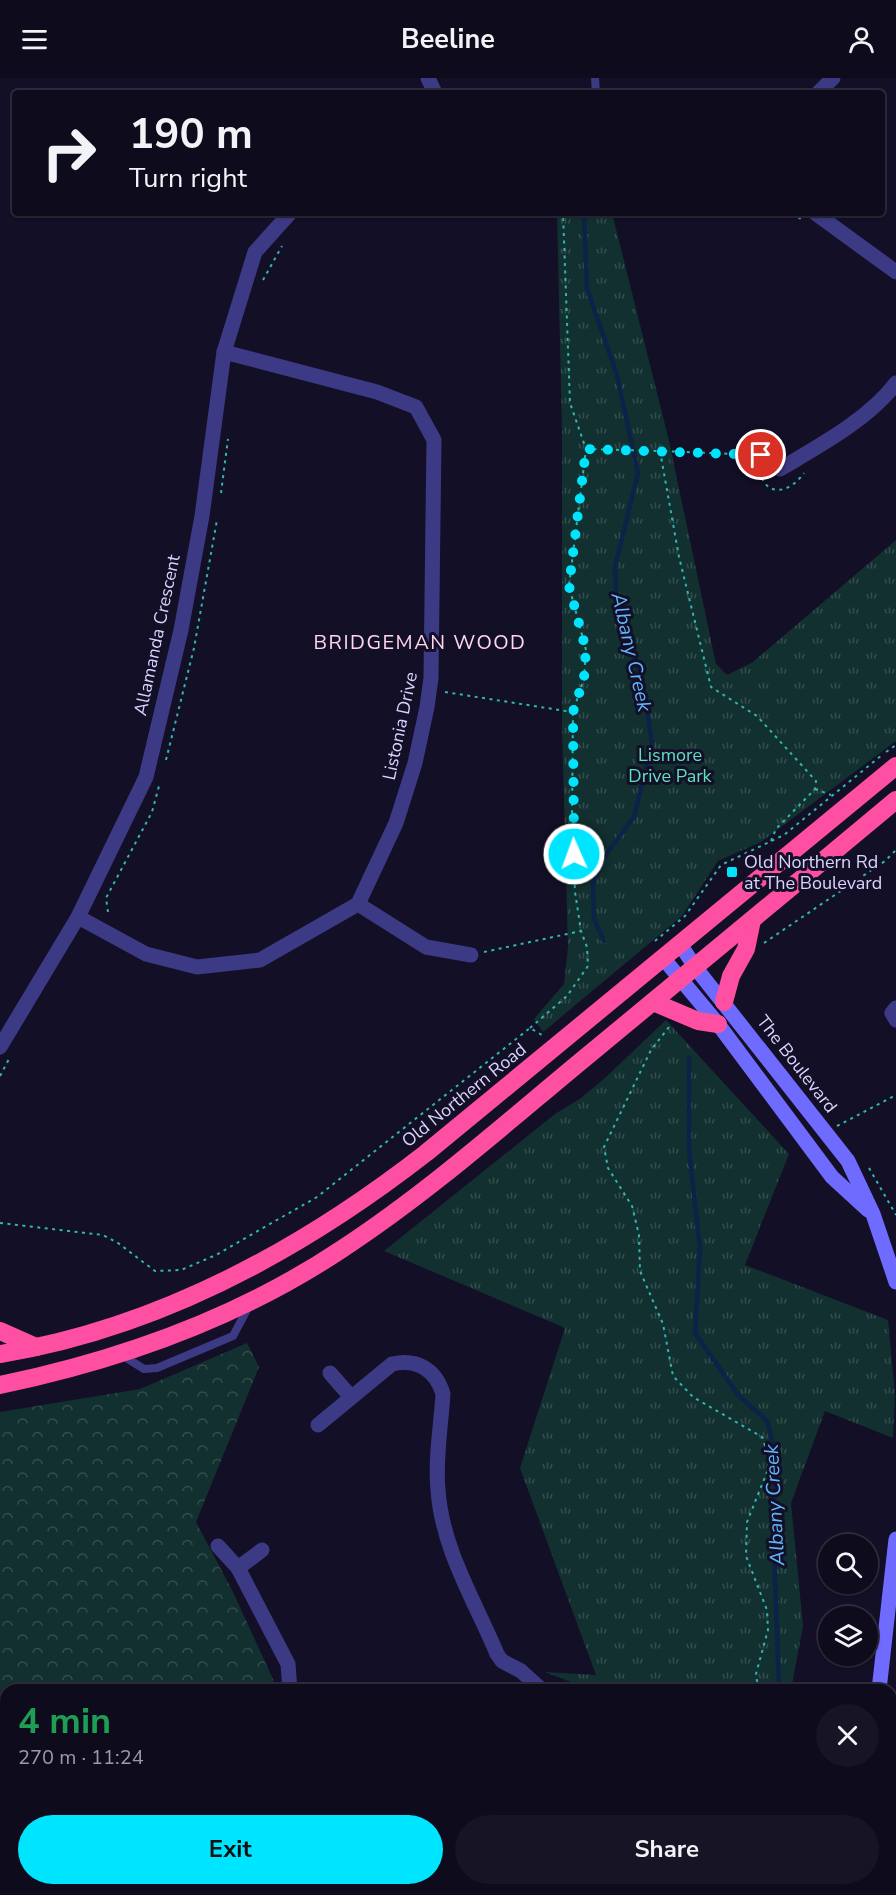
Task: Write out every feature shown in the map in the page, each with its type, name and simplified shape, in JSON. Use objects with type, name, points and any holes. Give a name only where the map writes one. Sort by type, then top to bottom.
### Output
[{"type":"highway","name":"Old Northern Road","points":[[0,1354],[36,1347],[112,1325],[185,1299],[314,1234],[365,1200],[426,1154],[657,951],[680,944],[896,766]]},
{"type":"highway","points":[[0,1385],[67,1370],[203,1323],[252,1300],[340,1251],[394,1214],[896,800]]},
{"type":"highway","points":[[724,1002],[731,976],[746,949],[752,920]]},
{"type":"highway","points":[[653,1002],[698,1021],[718,1024]]},
{"type":"highway","points":[[0,1331],[36,1347]]},
{"type":"street","points":[[821,90],[833,78]]},
{"type":"street","name":"Allamanda Crescent","points":[[0,1047],[78,917],[146,777],[181,630],[202,516],[224,352],[255,252],[287,216]]},
{"type":"street","points":[[819,216],[896,272]]},
{"type":"street","name":"Listonia Drive","points":[[224,352],[377,392],[416,407],[434,440],[430,690],[415,763],[396,823],[358,904]]},
{"type":"street","points":[[780,469],[831,439],[888,393],[896,383]]},
{"type":"street","points":[[78,917],[146,954],[197,967],[260,960],[358,904],[426,947],[471,956]]},
{"type":"street","name":"The Boulevard","points":[[680,944],[688,973],[718,1024],[832,1177],[873,1214]]},
{"type":"street","name":"The Boulevard","points":[[657,951],[724,1002],[832,1128],[873,1214],[896,1282]]},
{"type":"street","points":[[896,1008],[892,1012],[896,1020]]},
{"type":"street","points":[[318,1425],[392,1364],[406,1360],[429,1370],[439,1380],[443,1394],[437,1488],[447,1536],[464,1585],[496,1654],[502,1661],[521,1671],[535,1684]]},
{"type":"street","points":[[330,1373],[351,1397]]},
{"type":"street","points":[[880,1684],[893,1601],[896,1539]]},
{"type":"street","points":[[218,1546],[238,1568],[288,1664],[290,1684]]},
{"type":"street","points":[[238,1568],[262,1550]]},
{"type":"lane","points":[[119,1353],[144,1368],[157,1368],[233,1336],[252,1300]]},
{"type":"path","points":[[0,1223],[103,1235],[118,1243],[155,1271],[181,1270],[216,1255],[317,1197],[530,1028],[567,996],[588,966],[587,947],[581,931],[575,892],[572,816],[573,712],[584,678],[586,650],[569,586],[586,449],[570,403],[563,216]]},
{"type":"path","points":[[259,287],[286,239]]},
{"type":"path","points":[[586,449],[761,455],[758,470],[761,481],[771,489],[784,490],[797,483],[809,467]]},
{"type":"path","points":[[660,451],[679,557],[706,675],[711,687],[757,716],[806,767],[816,782],[815,789],[776,829],[771,841]]},
{"type":"path","points":[[430,690],[573,712]]},
{"type":"path","points":[[657,951],[721,865],[784,835],[896,745]]},
{"type":"path","points":[[815,789],[831,795]]},
{"type":"path","points":[[760,948],[767,939],[885,861],[896,850]]},
{"type":"path","points":[[471,956],[581,931]]},
{"type":"path","points":[[675,1020],[651,1050],[604,1147],[605,1159],[608,1168],[632,1206],[639,1235],[640,1270],[663,1324],[673,1376],[693,1397],[762,1437],[771,1462],[747,1522],[746,1556],[767,1610],[768,1630],[756,1674],[760,1684]]},
{"type":"path","points":[[530,1028],[541,1036],[550,1028]]},
{"type":"path","points":[[832,1128],[896,1095]]},
{"type":"path","points":[[832,1128],[833,1117]]},
{"type":"path","points":[[865,1163],[896,1215]]},
{"type":"green space","name":"Lismore Drive Park","points":[[557,216],[613,216],[669,441],[716,664],[727,675],[753,662],[896,540],[896,741],[761,842],[718,861],[682,916],[543,1032],[534,1019],[564,984],[568,947],[562,728],[562,430]]},
{"type":"green space","points":[[666,1020],[789,1154],[745,1265],[888,1320],[895,1394],[893,1438],[825,1411],[791,1503],[803,1626],[792,1684],[576,1684],[545,1672],[596,1675],[520,1468],[565,1328],[384,1251],[555,1114],[581,1098]]},
{"type":"green space","points":[[247,1343],[259,1367],[196,1522],[233,1592],[275,1684],[0,1684],[0,1412],[140,1389]]},
{"type":"waterway","name":"Albany Creek","points":[[584,216],[587,288],[617,375],[638,473],[615,567],[616,595],[644,691],[652,743],[634,817],[604,857],[593,883],[594,919],[604,941]]},
{"type":"waterway","name":"Albany Creek","points":[[689,1058],[689,1149],[700,1249],[695,1333],[738,1395],[767,1421],[775,1451],[774,1550],[779,1684]]},
{"type":"place","name":"Old Northern Rd at The Boulevard","points":[[732,872]]},
{"type":"district","name":"BRIDGEMAN WOOD","points":[[420,642]]},
{"type":"route","points":[[574,854],[573,712],[584,678],[586,650],[575,617],[569,586],[571,552],[586,449],[761,455]]}]
